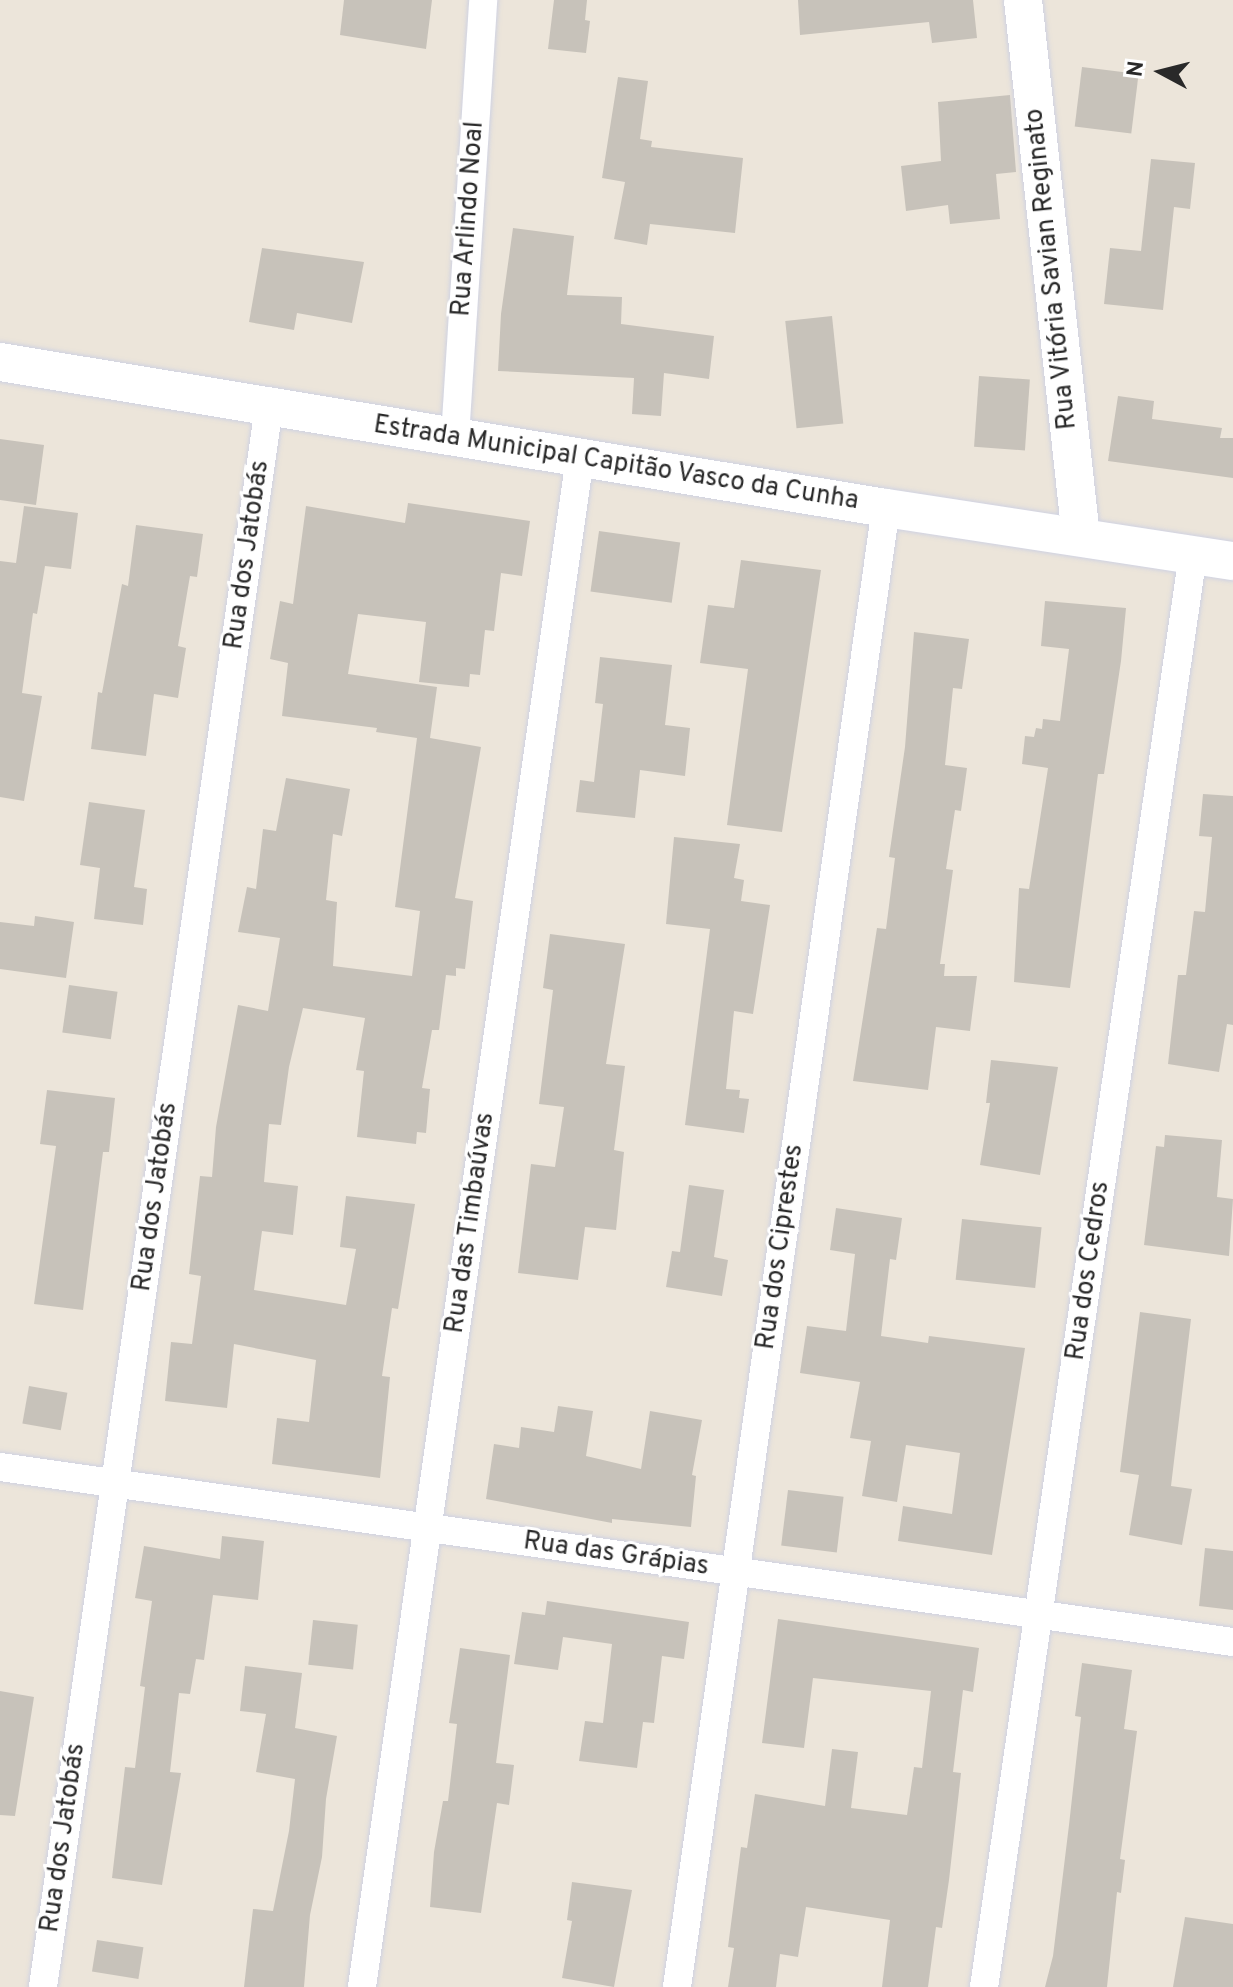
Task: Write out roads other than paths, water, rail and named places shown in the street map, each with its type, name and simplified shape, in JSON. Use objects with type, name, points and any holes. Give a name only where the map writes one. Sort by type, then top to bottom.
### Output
[{"type":"main road","name":"Rua Vitória Savian Reginato","points":[[1023,0],[1081,537]]},
{"type":"main road","name":"Estrada Municipal Capitão Vasco da Cunha","points":[[0,362],[886,508],[1233,561]]},
{"type":"street","name":"Rua Arlindo Noal","points":[[455,437],[483,0]]},
{"type":"street","name":"Rua dos Jatobás","points":[[43,1987],[269,407]]},
{"type":"street","name":"Rua das Timbaúvas","points":[[362,1987],[580,458]]},
{"type":"street","name":"Rua dos Ciprestes","points":[[677,1987],[886,508]]},
{"type":"street","name":"Rua dos Cedros","points":[[984,1987],[1193,555]]},
{"type":"street","name":"Rua das Grápias","points":[[0,1467],[1233,1642]]}]
